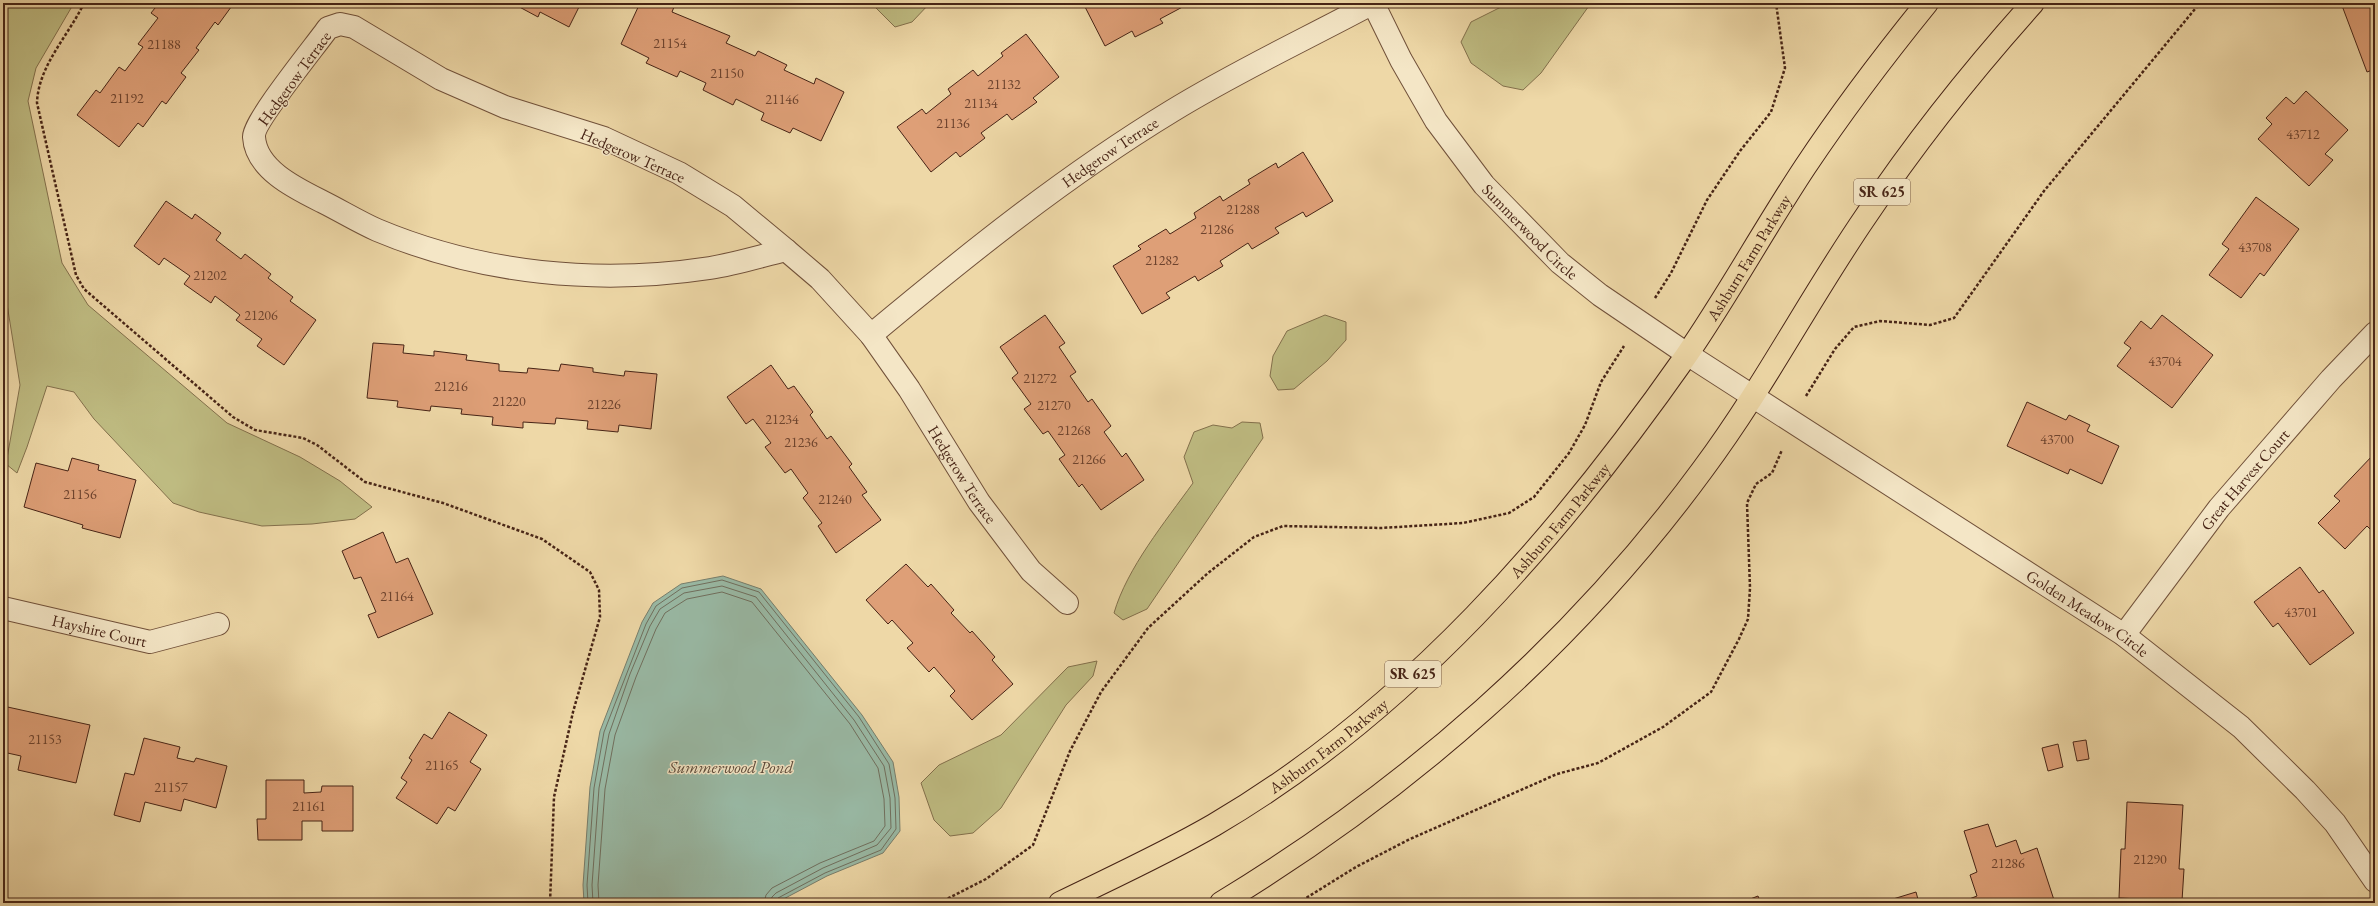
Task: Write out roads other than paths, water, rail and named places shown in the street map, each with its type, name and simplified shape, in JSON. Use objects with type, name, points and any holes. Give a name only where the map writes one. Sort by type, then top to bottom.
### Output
[{"type":"main road","name":"Ashburn Farm Parkway","points":[[1060,903],[1214,824],[1284,778],[1350,730],[1469,622],[1540,547],[1606,465],[1687,354],[1806,166],[1894,43],[1927,3]]},
{"type":"main road","name":"SR 625","points":[[1221,903],[1280,867],[1431,756],[1513,683],[1571,626],[1640,548],[1702,471],[1754,397],[1864,217],[1919,140],[1966,81],[2033,3]]},
{"type":"street","name":"Summerwood Circle","points":[[1373,3],[1401,60],[1436,121],[1484,185],[1560,263],[1600,295],[1754,397]]},
{"type":"street","name":"Hedgerow Terrace","points":[[871,335],[984,241],[1092,163],[1192,99],[1256,63],[1309,38],[1373,3]]},
{"type":"street","name":"Hedgerow Terrace","points":[[786,250],[711,268],[650,275],[588,276],[526,271],[474,261],[429,249],[376,230],[318,199],[278,176],[258,153],[254,135],[263,117],[328,28],[340,24],[354,27],[441,79],[506,107],[604,138],[679,173],[733,206],[786,250],[820,279],[871,335],[909,389],[980,502],[1031,571],[1067,603]]},
{"type":"street","name":"Great Harvest Court","points":[[2124,635],[2219,508],[2331,379],[2375,333]]},
{"type":"street","name":"Golden Meadow Circle","points":[[1754,397],[2124,635],[2241,727],[2305,790],[2335,824],[2375,881]]},
{"type":"street","name":"Hayshire Court","points":[[3,608],[150,642],[218,624]]},
{"type":"water","name":"Summerwood Pond","points":[[723,576],[761,589],[862,715],[893,762],[899,797],[900,831],[883,853],[827,876],[776,903],[584,903],[583,885],[590,787],[600,731],[642,622],[653,603],[681,584]]}]
